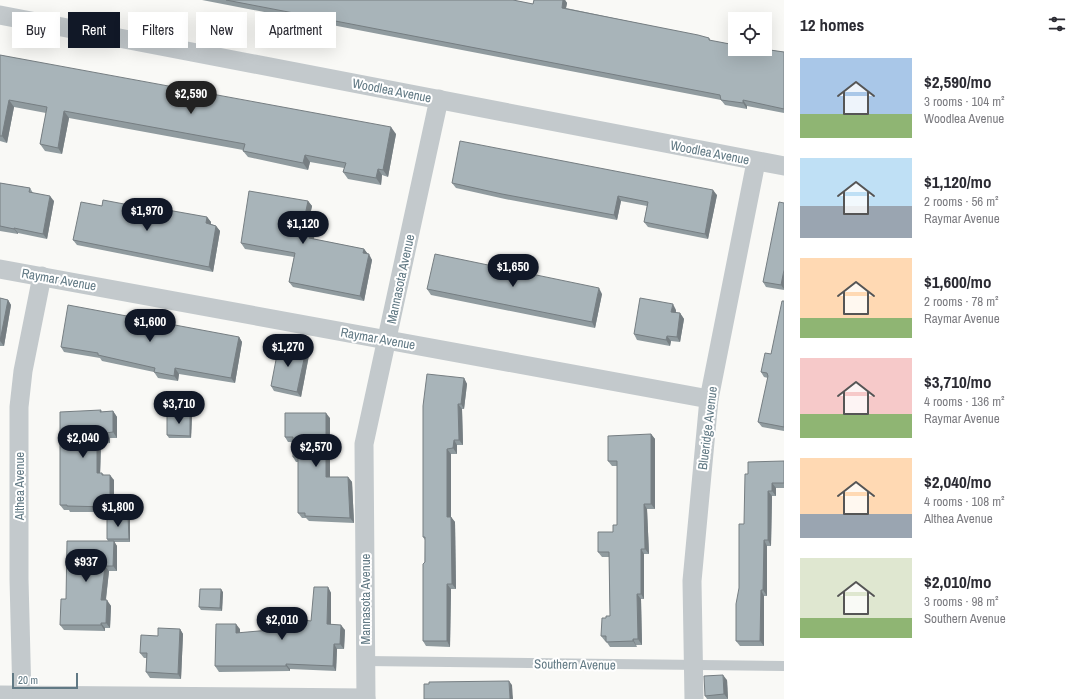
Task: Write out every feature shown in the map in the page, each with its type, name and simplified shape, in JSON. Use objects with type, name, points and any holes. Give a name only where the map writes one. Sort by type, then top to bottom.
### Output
[{"type":"street","name":"Woodlea Avenue","points":[[0,15],[439,99],[756,162],[784,166]]},
{"type":"street","name":"Mannasota Avenue","points":[[366,698],[364,444],[439,99]]},
{"type":"street","name":"Blueridge Avenue","points":[[694,699],[692,666],[692,581],[709,399],[756,162]]},
{"type":"street","name":"Raymar Avenue","points":[[0,269],[709,399]]},
{"type":"street","name":"Althea Avenue","points":[[22,697],[19,578],[20,394],[42,276]]},
{"type":"street","points":[[0,695],[22,697],[366,698]]},
{"type":"lane","name":"Southern Avenue","points":[[366,661],[784,666]]},
{"type":"building","points":[[226,0],[513,0],[533,4],[534,0],[563,0],[562,8],[698,35],[709,38],[709,40],[728,44],[728,56],[772,56],[772,50],[784,52],[784,109],[743,100],[743,103],[721,100],[720,95],[336,21],[336,12],[288,12]]},
{"type":"building","points":[[0,55],[391,127],[383,170],[378,169],[376,178],[343,172],[346,163],[305,155],[303,163],[243,151],[245,144],[64,111],[58,148],[40,144],[47,107],[9,100],[2,136],[0,136]]},
{"type":"building","points":[[460,141],[713,190],[705,234],[644,222],[648,202],[618,196],[614,215],[452,183]]},
{"type":"building","points":[[0,183],[30,188],[29,192],[50,196],[43,234],[0,226]]},
{"type":"building","points":[[249,191],[308,201],[303,225],[312,227],[309,238],[364,249],[363,253],[369,254],[360,296],[289,282],[295,253],[241,243]]},
{"type":"building","points":[[103,200],[207,217],[206,223],[216,226],[209,267],[73,240],[81,202],[102,206]]},
{"type":"building","points":[[779,202],[784,203],[784,270],[781,285],[763,282]]},
{"type":"building","points":[[435,254],[599,288],[592,322],[427,289]]},
{"type":"building","points":[[0,298],[8,300],[0,341]]},
{"type":"building","points":[[640,298],[673,304],[671,312],[680,313],[677,337],[667,336],[666,340],[634,334]]},
{"type":"building","points":[[782,301],[784,301],[784,427],[758,422],[768,376],[767,373],[761,372],[765,353],[771,354]]},
{"type":"building","points":[[68,305],[239,337],[231,378],[175,368],[174,376],[154,372],[155,368],[98,355],[98,353],[61,347]]},
{"type":"building","points":[[279,344],[306,350],[297,392],[271,386]]},
{"type":"building","points":[[427,374],[464,378],[461,404],[458,404],[459,440],[454,440],[453,448],[447,449],[447,517],[451,517],[452,584],[447,584],[447,641],[423,641],[423,564],[425,562],[425,537],[423,537],[423,406]]},
{"type":"building","points":[[101,410],[100,412],[113,411],[113,432],[106,433],[106,438],[97,439],[97,473],[102,473],[102,475],[110,475],[110,507],[60,505],[60,412]]},
{"type":"building","points":[[285,413],[326,413],[326,477],[348,477],[350,518],[305,516],[305,513],[298,513],[298,457],[293,457],[293,437],[285,437]]},
{"type":"building","points":[[167,414],[190,414],[190,436],[167,435]]},
{"type":"building","points":[[651,434],[651,504],[644,504],[645,549],[641,549],[641,594],[637,594],[638,639],[633,639],[633,641],[606,642],[606,636],[601,636],[602,618],[610,616],[609,552],[598,552],[598,532],[613,532],[613,525],[617,525],[617,461],[608,461],[608,436]]},
{"type":"building","points":[[784,461],[784,483],[772,483],[772,491],[768,491],[768,540],[764,540],[760,641],[736,641],[736,604],[739,588],[739,524],[744,524],[745,474],[748,474],[748,462]]},
{"type":"building","points":[[128,516],[129,539],[107,539],[107,517]]},
{"type":"building","points":[[67,541],[114,541],[113,566],[105,566],[101,600],[107,600],[106,623],[101,623],[101,625],[60,625],[61,599],[66,599]]},
{"type":"building","points":[[314,587],[328,587],[327,624],[341,625],[340,644],[334,644],[333,666],[286,664],[286,666],[215,666],[216,624],[236,624],[236,633],[270,630],[270,623],[304,623],[304,620],[311,621]]},
{"type":"building","points":[[200,589],[221,589],[220,608],[199,607]]},
{"type":"building","points":[[158,628],[180,629],[178,674],[146,672],[147,653],[140,653],[141,635],[158,636]]},
{"type":"building","points":[[723,675],[724,694],[705,696],[704,676]]},
{"type":"building","points":[[509,681],[510,699],[424,699],[424,684],[429,684],[429,682]]}]
